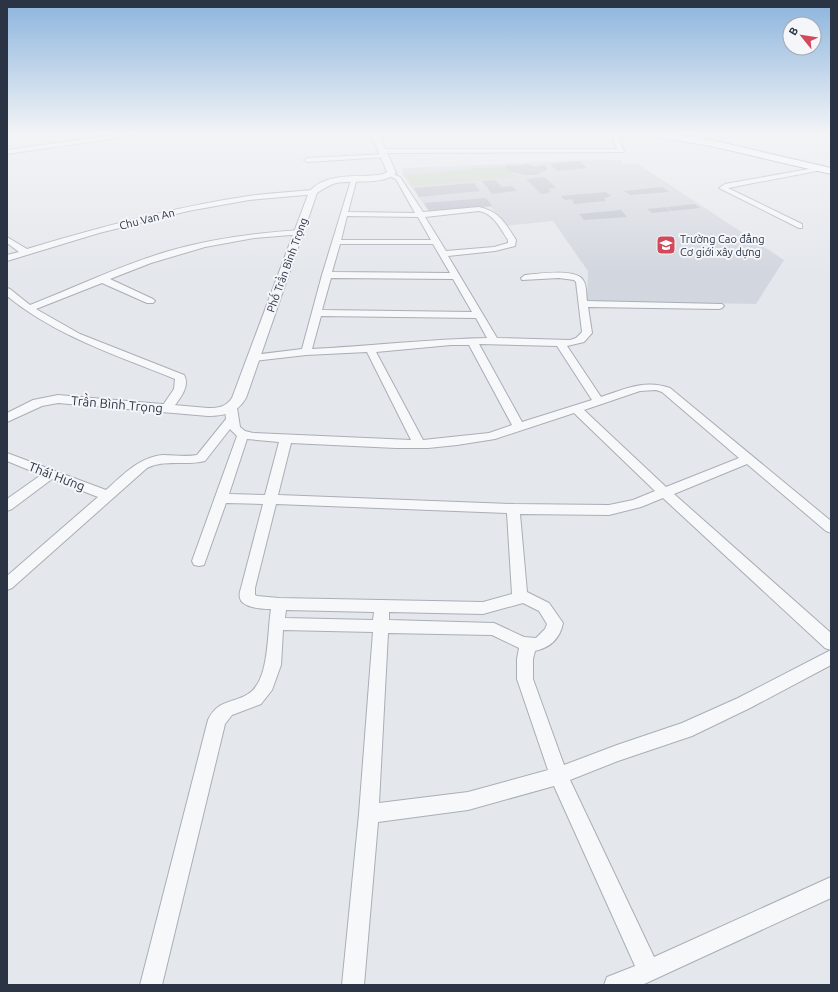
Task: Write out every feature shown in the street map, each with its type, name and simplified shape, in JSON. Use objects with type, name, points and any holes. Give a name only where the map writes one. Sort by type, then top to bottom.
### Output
[{"type":"street","points":[[313,192],[318,187],[329,182],[340,180]]},
{"type":"street","points":[[306,352],[353,180]]},
{"type":"street","points":[[400,180],[494,340]]},
{"type":"street","points":[[756,180],[733,184],[725,186],[724,188],[799,226]]},
{"type":"street","name":"Phố Trần Bình Trọng","points":[[231,414],[239,398],[300,232],[313,192]]},
{"type":"street","name":"Chu Van An","points":[[7,258],[71,238],[194,208],[248,198],[313,192]]},
{"type":"street","points":[[344,214],[420,215],[479,208],[486,209],[493,212],[512,240],[512,244],[495,249],[443,254]]},
{"type":"street","points":[[29,309],[104,280],[160,256],[198,246],[254,236],[300,232]]},
{"type":"street","points":[[7,239],[25,252]]},
{"type":"street","points":[[336,242],[436,242]]},
{"type":"street","points":[[253,358],[306,352],[370,349],[472,341],[494,340],[571,343],[580,340],[587,333],[580,281],[577,278],[559,275],[526,278]]},
{"type":"street","points":[[326,276],[456,276]]},
{"type":"street","points":[[104,280],[150,301]]},
{"type":"street","points":[[7,291],[29,309],[76,336],[180,377],[182,381],[181,386],[167,408]]},
{"type":"street","points":[[584,304],[719,306]]},
{"type":"street","points":[[316,313],[479,315]]},
{"type":"street","points":[[472,341],[519,427]]},
{"type":"street","points":[[560,343],[598,401]]},
{"type":"street","points":[[370,349],[419,444]]},
{"type":"street","points":[[231,414],[235,430],[243,435],[286,440],[419,444],[458,441],[491,436],[639,388],[657,387],[666,390],[831,528]]},
{"type":"street","name":"Trần Bình Trọng","points":[[7,418],[38,403],[58,399],[222,412],[231,414]]},
{"type":"street","points":[[576,408],[665,493],[831,643]]},
{"type":"street","points":[[7,584],[149,461],[157,459],[194,460],[201,458],[231,414]]},
{"type":"street","points":[[199,562],[243,435]]},
{"type":"street","points":[[276,624],[494,628],[520,642],[532,646],[544,642],[554,631],[555,623],[544,607],[524,598],[483,608],[279,604],[255,602],[248,598],[248,588],[286,440]]},
{"type":"street","name":"Thái Hưng","points":[[7,457],[108,496]]},
{"type":"street","points":[[221,498],[512,509],[610,510],[636,504],[748,460]]},
{"type":"street","points":[[7,506],[50,474]]},
{"type":"street","points":[[512,509],[520,598]]},
{"type":"street","points":[[151,985],[218,720],[226,710],[255,699],[266,684],[273,665],[279,604]]},
{"type":"street","points":[[353,985],[369,814],[382,606]]},
{"type":"street","points":[[528,645],[525,659],[525,679],[559,776],[649,971]]},
{"type":"street","points":[[369,814],[468,801],[559,776],[617,753],[686,730],[744,703],[831,657]]},
{"type":"street","points":[[615,985],[649,971],[831,887]]},
{"type":"shaded area","name":"Trường Cao đẳng Cơ giới xây dựng","points":[[407,180],[663,180],[784,260],[756,304],[587,301],[588,271],[553,221],[504,226],[491,207],[429,212]]},
{"type":"green space","points":[[408,180],[478,180],[412,186]]},
{"type":"building","points":[[495,180],[502,187],[512,186],[517,191],[492,194],[482,181]]},
{"type":"building","points":[[527,180],[548,180],[556,188],[548,189],[551,191],[548,192],[550,193],[541,194]]},
{"type":"building","points":[[474,183],[480,191],[419,197],[414,188]]},
{"type":"building","points":[[663,187],[669,192],[630,195],[624,191]]},
{"type":"building","points":[[606,192],[611,196],[604,198],[606,201],[574,204],[572,199],[565,200],[561,196]]},
{"type":"building","points":[[486,198],[492,206],[430,212],[424,203]]},
{"type":"building","points":[[695,204],[700,208],[672,211],[667,207]]},
{"type":"building","points":[[666,207],[671,211],[652,213],[647,209]]},
{"type":"building","points":[[621,210],[627,217],[584,220],[579,214]]},
{"type":"place","name":"Trường Cao đẳng Cơ giới xây dựng","points":[[666,245]]}]
